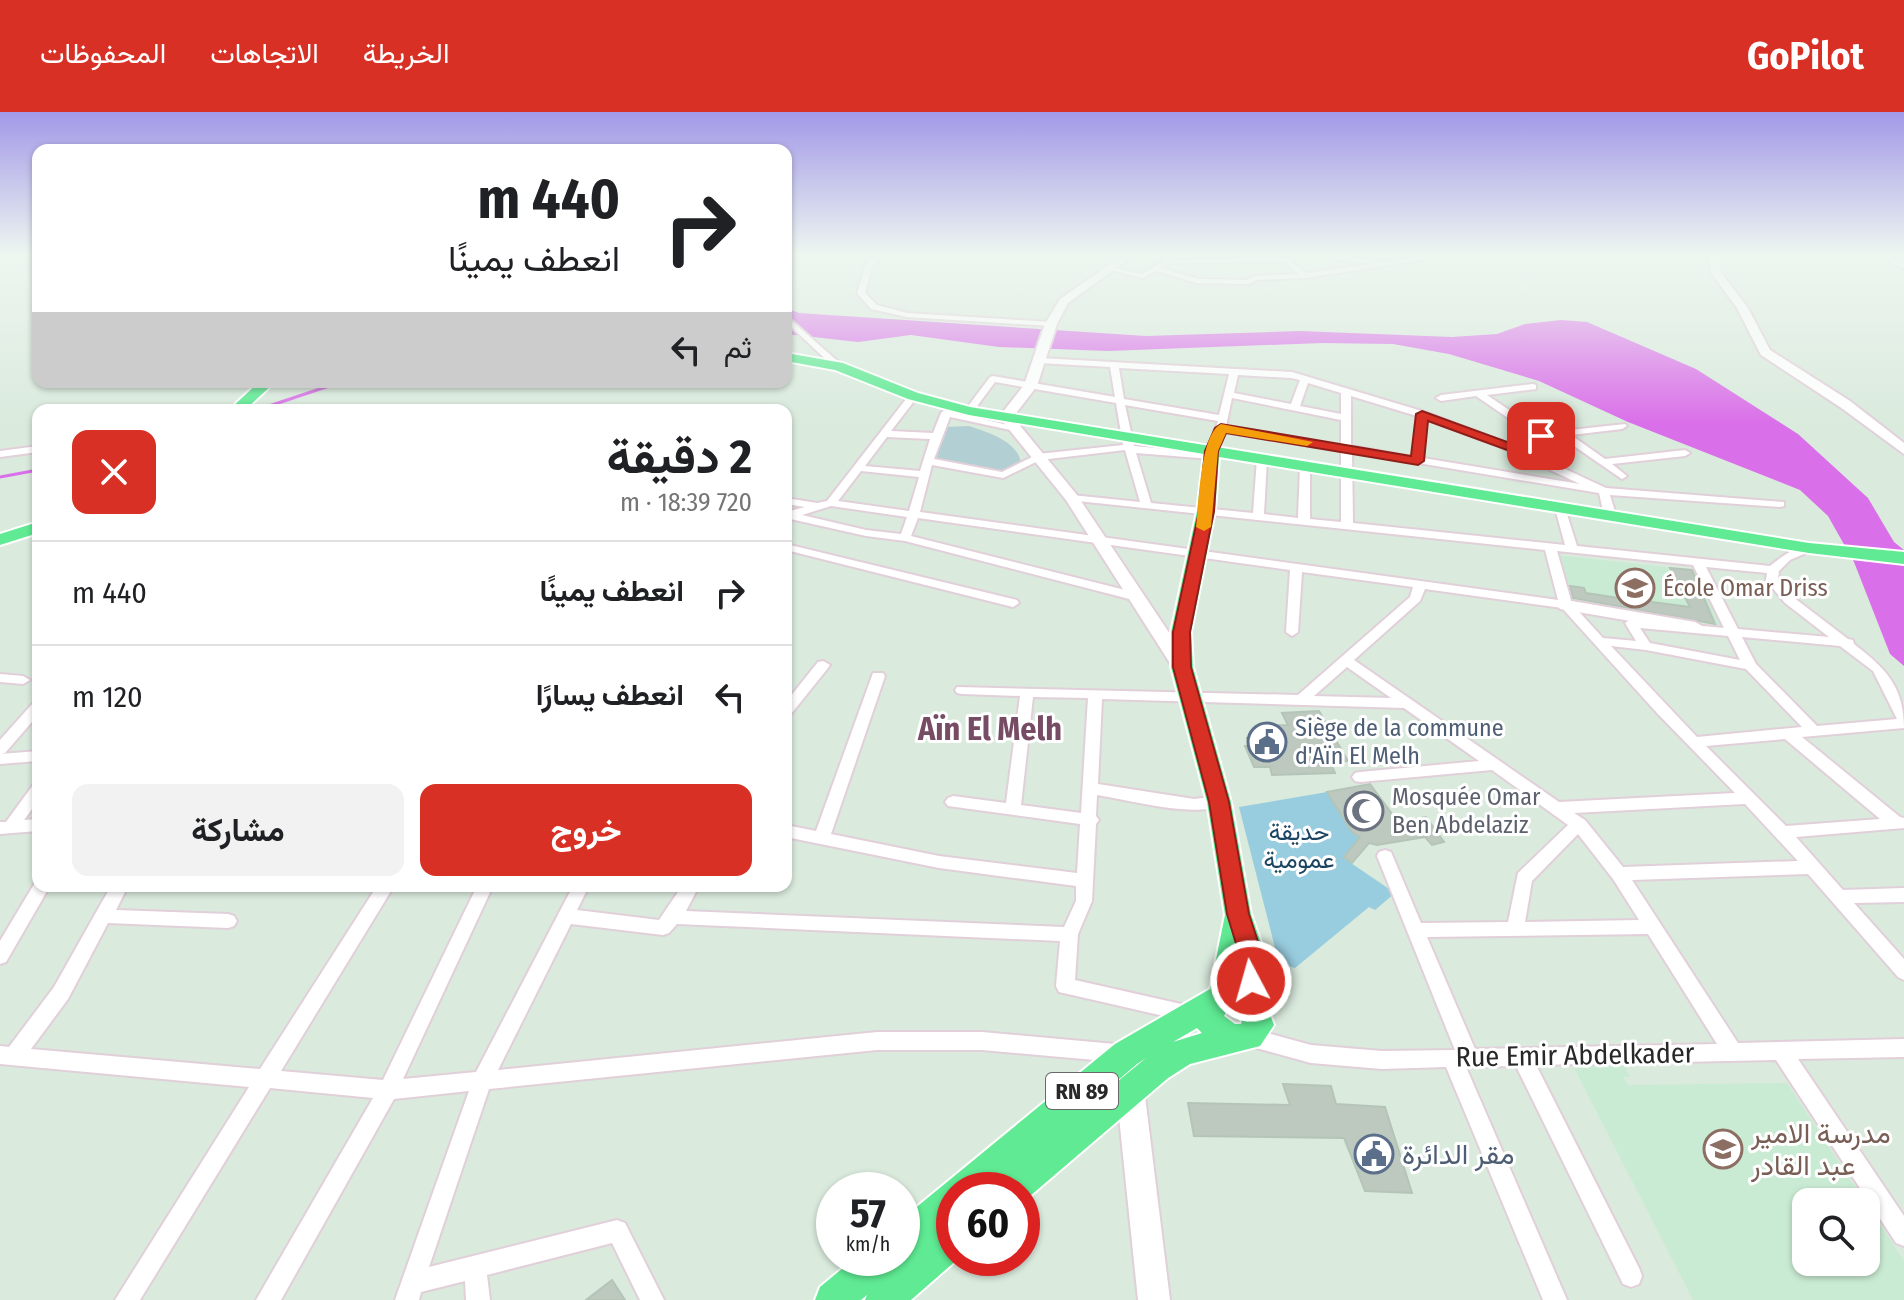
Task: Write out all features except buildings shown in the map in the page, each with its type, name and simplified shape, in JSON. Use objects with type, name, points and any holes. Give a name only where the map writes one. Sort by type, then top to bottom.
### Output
[{"type":"main road","points":[[792,358],[838,366],[948,410],[969,411],[1128,444],[1262,459],[1814,548],[1904,558]]},
{"type":"main road","points":[[243,404],[261,388]]},
{"type":"main road","points":[[1212,453],[1199,554],[1181,632],[1182,667],[1219,802],[1238,914],[1253,960],[1219,1005],[1209,1021],[1239,1037],[1256,1032],[1259,1017],[1219,1005]]},
{"type":"main road","points":[[0,540],[32,529]]},
{"type":"main road","name":"RN 89","points":[[985,1172],[1126,1054],[1219,1005]]},
{"type":"main road","name":"RN 89","points":[[1032,1172],[1130,1088],[1181,1053],[1239,1037]]},
{"type":"main road","points":[[920,1227],[936,1213]]},
{"type":"main road","points":[[883,1300],[936,1254]]},
{"type":"main road","points":[[833,1300],[862,1276]]},
{"type":"street","points":[[892,311],[1050,325]]},
{"type":"street","points":[[1011,422],[1042,358],[1050,325],[1058,311]]},
{"type":"street","points":[[1744,311],[1765,352],[1845,404],[1900,445]]},
{"type":"street","points":[[792,324],[838,366]]},
{"type":"street","points":[[1042,358],[1114,366],[1234,371],[1305,378],[1422,414],[1507,446],[1604,491]]},
{"type":"street","points":[[1114,366],[1128,444],[1146,504]]},
{"type":"street","points":[[1212,453],[1234,371]]},
{"type":"street","points":[[1295,407],[1305,378]]},
{"type":"street","points":[[969,411],[993,379],[1120,401],[1348,449],[1604,491],[1780,504]]},
{"type":"street","points":[[1441,398],[1533,387]]},
{"type":"street","points":[[1346,390],[1347,526]]},
{"type":"street","points":[[1478,393],[1541,436]]},
{"type":"street","points":[[1229,395],[1347,418]]},
{"type":"street","points":[[792,516],[827,504],[913,396]]},
{"type":"street","points":[[905,538],[916,513],[928,461],[948,410],[1011,422],[1072,498],[1182,667]]},
{"type":"street","points":[[1418,461],[1422,414]]},
{"type":"street","points":[[1507,446],[1541,436],[1622,426]]},
{"type":"street","points":[[1562,433],[1622,476]]},
{"type":"street","points":[[883,434],[938,436]]},
{"type":"street","points":[[928,461],[1003,475],[1038,457],[1128,444]]},
{"type":"street","points":[[0,454],[32,450]]},
{"type":"street","points":[[1606,462],[1685,453]]},
{"type":"street","points":[[1258,517],[1262,459]]},
{"type":"street","points":[[1304,521],[1305,466]]},
{"type":"street","points":[[857,468],[924,474]]},
{"type":"street","points":[[1604,491],[1610,515]]},
{"type":"street","points":[[1072,498],[1773,570],[1814,548]]},
{"type":"street","points":[[792,501],[916,513],[1566,605],[1695,627]]},
{"type":"street","points":[[1560,508],[1572,550]]},
{"type":"street","points":[[792,518],[905,538],[1137,597]]},
{"type":"street","points":[[792,548],[1013,603]]},
{"type":"street","points":[[1550,548],[1566,605],[1782,832],[1902,966]]},
{"type":"street","points":[[1698,563],[1750,666],[1814,731]]},
{"type":"street","points":[[1292,632],[1296,568]]},
{"type":"street","points":[[1694,742],[1904,721],[1878,669],[1789,600],[1772,580],[1773,570]]},
{"type":"street","points":[[1302,699],[1416,598],[1420,585]]},
{"type":"street","points":[[1646,646],[1631,623],[1848,643]]},
{"type":"street","points":[[1598,641],[1646,646],[1750,666]]},
{"type":"street","points":[[1346,660],[1579,824],[1619,874],[1733,1052]]},
{"type":"street","points":[[792,704],[823,665]]},
{"type":"street","points":[[822,837],[878,676]]},
{"type":"street","points":[[0,678],[23,680]]},
{"type":"street","points":[[962,690],[1407,703]]},
{"type":"street","points":[[1013,809],[1027,692]]},
{"type":"street","points":[[1095,694],[1091,820],[1084,901],[1069,934],[1065,986],[1219,1005]]},
{"type":"street","points":[[0,749],[32,713]]},
{"type":"street","points":[[1789,734],[1900,823]]},
{"type":"street","points":[[0,759],[32,756]]},
{"type":"street","points":[[1360,777],[1495,765]]},
{"type":"street","points":[[1092,789],[1194,805],[1219,802]]},
{"type":"street","points":[[6,827],[32,796]]},
{"type":"street","points":[[1556,808],[1749,798]]},
{"type":"street","points":[[953,802],[1091,820]]},
{"type":"street","points":[[1782,832],[1900,823]]},
{"type":"street","points":[[1515,930],[1524,878],[1579,824]]},
{"type":"street","points":[[6,827],[32,825]]},
{"type":"street","points":[[792,832],[939,862],[1086,881]]},
{"type":"street","points":[[1385,856],[1416,930],[1461,1058],[1555,1300]]},
{"type":"street","points":[[1619,874],[1813,867]]},
{"type":"street","points":[[0,957],[38,892]]},
{"type":"street","points":[[7,1055],[61,993],[117,892]]},
{"type":"street","points":[[127,1300],[382,892]]},
{"type":"street","points":[[268,1300],[388,1090],[482,892]]},
{"type":"street","points":[[410,1291],[482,1081],[578,892]]},
{"type":"street","points":[[566,916],[663,928],[688,892]]},
{"type":"street","points":[[1839,897],[1904,895]]},
{"type":"street","points":[[104,916],[228,921]]},
{"type":"street","points":[[673,917],[1069,934]]},
{"type":"street","points":[[1416,930],[1651,927]]},
{"type":"street","name":"Rue Emir Abdelkader","points":[[1239,1037],[1311,1054],[1382,1060],[1904,1048]]},
{"type":"street","points":[[7,1055],[388,1090],[780,1048],[877,1041],[982,1041],[1126,1054],[1159,1299]]},
{"type":"street","points":[[1781,1051],[1904,1235]]},
{"type":"street","points":[[1522,1057],[1631,1276]]},
{"type":"street","points":[[410,1291],[475,1267],[617,1231],[652,1300]]},
{"type":"street","points":[[475,1267],[478,1300]]},
{"type":"shaded area","points":[[792,311],[1146,336],[1300,331],[1452,337],[1497,334],[1525,324],[1561,320],[1587,322],[1696,369],[1798,434],[1868,498],[1894,542],[1904,550],[1904,666],[1890,654],[1854,562],[1828,516],[1800,490],[1628,422],[1539,381],[1449,354],[1393,344],[1322,343],[1108,351],[999,347],[911,335],[858,342],[792,335]]},
{"type":"shaded area","points":[[969,426],[1008,443],[1019,455],[1021,463],[1000,474],[935,460],[946,427]]},
{"type":"shaded area","name":"École Omar Driss","points":[[1556,555],[1694,570],[1722,626],[1574,605]]},
{"type":"shaded area","name":"مدرسة الامير عبد القادر","points":[[1624,1065],[1630,1077],[1623,1077],[1628,1085],[1787,1083],[1856,1188],[1792,1188],[1792,1276],[1880,1276],[1880,1224],[1904,1261],[1904,1300],[1693,1300],[1573,1066]]},
{"type":"green space","name":"حديقة عمومية","points":[[1327,792],[1352,831],[1360,837],[1345,859],[1395,893],[1375,910],[1369,907],[1295,968],[1279,963],[1239,807]]},
{"type":"waterway","points":[[275,404],[323,388]]},
{"type":"waterway","points":[[0,477],[32,471]]},
{"type":"slow traffic","points":[[1204,527],[1212,451],[1221,428],[1307,442]]},
{"type":"place","name":"École Omar Driss","points":[[1635,588]]},
{"type":"place","name":"Siège de la commune d'Aïn El Melh","points":[[1267,742]]},
{"type":"place","name":"Mosquée Omar Ben Abdelaziz","points":[[1364,811]]},
{"type":"place","name":"مدرسة الامير عبد القادر","points":[[1723,1149]]},
{"type":"place","name":"مقر الدائرة","points":[[1374,1154]]},
{"type":"district","name":"Aïn El Melh","points":[[990,729]]},
{"type":"route","points":[[1251,981],[1253,960],[1238,914],[1219,802],[1182,667],[1181,632],[1199,554],[1212,451],[1221,428],[1418,461],[1422,414],[1507,446],[1541,436]]}]
